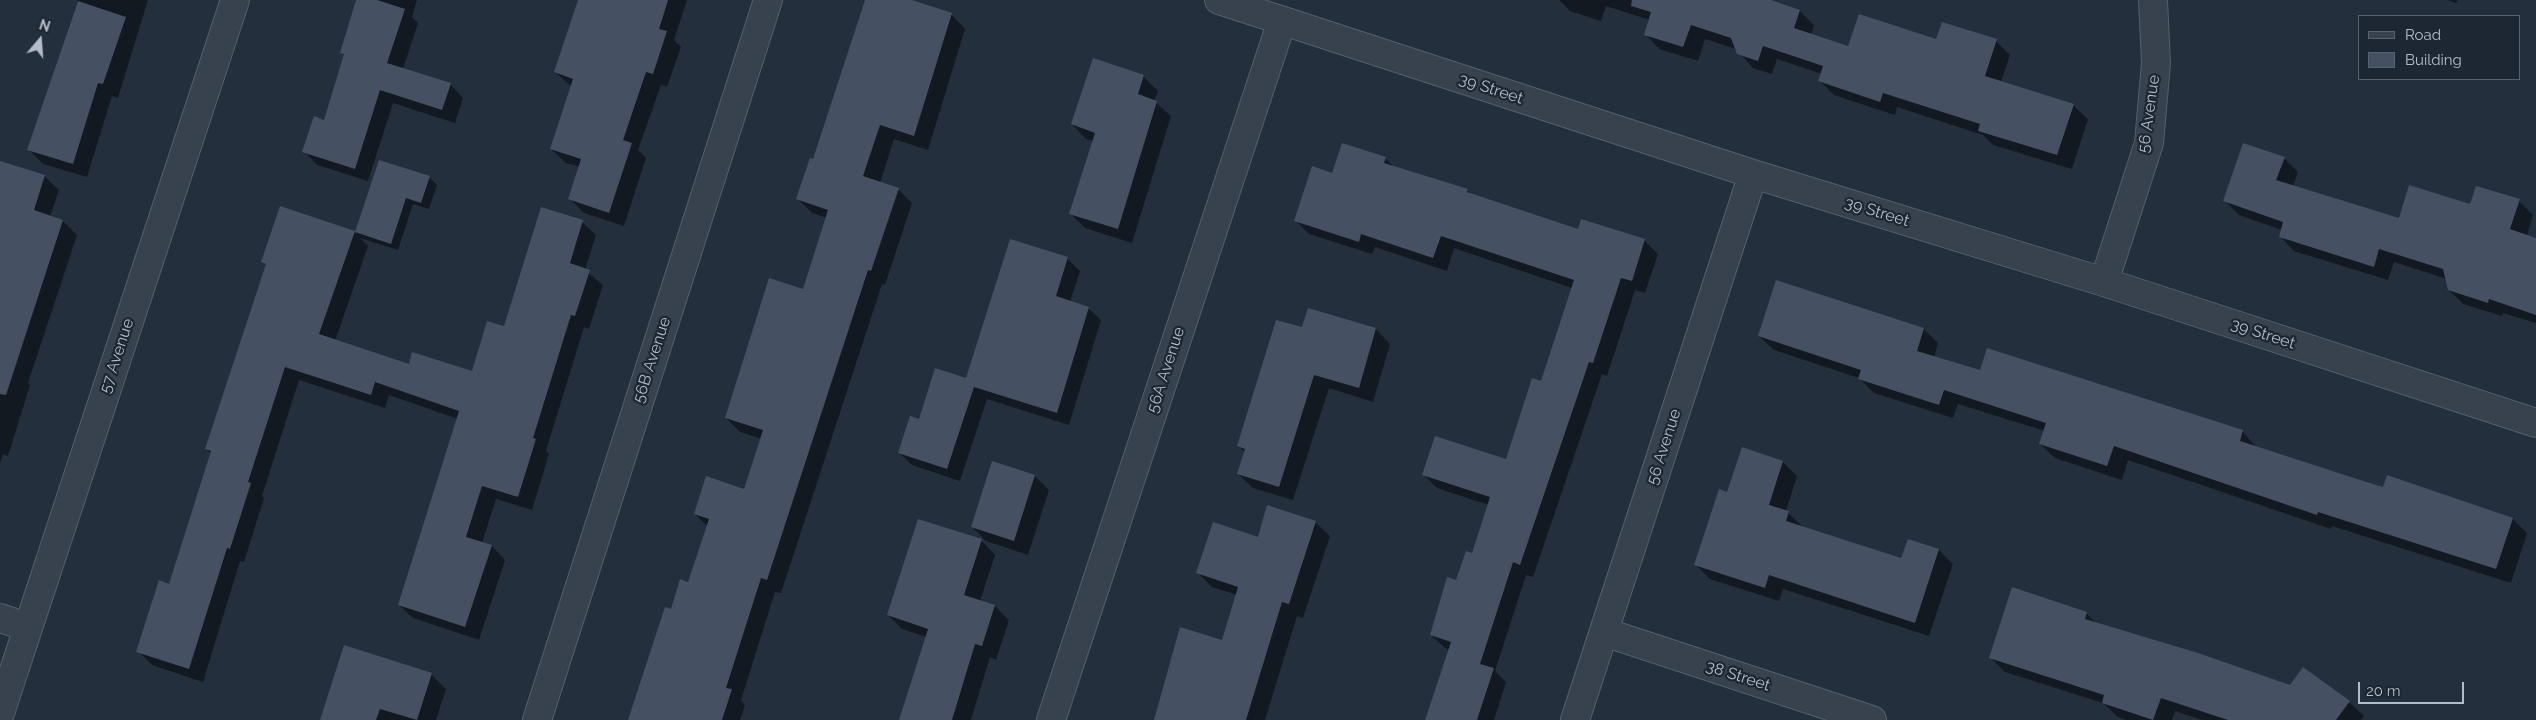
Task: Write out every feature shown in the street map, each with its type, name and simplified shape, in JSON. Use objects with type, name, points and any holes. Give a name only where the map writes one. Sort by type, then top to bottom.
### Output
[{"type":"street","name":"57 Avenue","points":[[0,713],[26,627],[235,0]]},
{"type":"street","name":"56B Avenue","points":[[537,720],[768,0]]},
{"type":"street","name":"39 Street","points":[[1219,0],[1753,174],[2104,282],[2536,423]]},
{"type":"street","name":"56 Avenue","points":[[2104,282],[2149,143],[2156,63],[2154,0]]},
{"type":"street","name":"56A Avenue","points":[[1051,720],[1282,21]]},
{"type":"street","name":"56 Avenue","points":[[1575,720],[1753,174]]},
{"type":"street","points":[[0,618],[26,627]]},
{"type":"street","name":"38 Street","points":[[1604,632],[1872,720]]},
{"type":"building","points":[[356,0],[377,0],[405,9],[387,63],[451,83],[442,110],[380,90],[355,169],[302,152],[314,116],[324,120],[344,54],[340,53]]},
{"type":"building","points":[[578,0],[668,0],[659,29],[667,31],[653,74],[646,72],[623,140],[632,143],[609,213],[568,199],[581,159],[550,149],[573,79],[554,72]]},
{"type":"building","points":[[865,0],[912,0],[952,13],[914,136],[880,125],[863,176],[899,188],[871,271],[868,270],[767,580],[761,578],[726,688],[732,689],[722,720],[628,720],[665,607],[671,609],[680,579],[688,582],[709,519],[694,514],[706,476],[744,489],[763,430],[725,418],[769,278],[803,289],[828,210],[796,199],[810,158],[813,159]]},
{"type":"building","points":[[1632,0],[1771,0],[1800,10],[1794,28],[1848,46],[1859,14],[1936,39],[1942,22],[1997,39],[1985,76],[2074,104],[2057,155],[1978,131],[1980,124],[1883,93],[1880,102],[1818,81],[1823,66],[1763,46],[1758,61],[1737,54],[1731,38],[1691,25],[1683,47],[1644,35],[1651,12],[1631,6]]},
{"type":"building","points":[[78,1],[126,17],[103,84],[98,83],[73,164],[27,150]]},
{"type":"building","points":[[1093,58],[1144,75],[1138,94],[1157,101],[1118,229],[1069,214],[1095,133],[1071,124]]},
{"type":"building","points":[[1342,143],[1386,157],[1384,163],[1468,189],[1467,192],[1578,229],[1581,219],[1645,239],[1632,281],[1621,278],[1593,363],[1589,362],[1520,565],[1513,562],[1480,664],[1494,668],[1477,720],[1425,720],[1451,642],[1430,635],[1447,577],[1456,580],[1466,551],[1472,553],[1490,497],[1422,475],[1435,436],[1506,459],[1532,378],[1541,381],[1574,280],[1441,236],[1433,258],[1361,234],[1359,242],[1294,221],[1312,166],[1332,173]]},
{"type":"building","points":[[2243,143],[2285,157],[2276,180],[2399,218],[2409,185],[2470,204],[2476,186],[2520,199],[2510,229],[2536,238],[2536,315],[2489,299],[2488,303],[2448,290],[2443,269],[2379,249],[2374,267],[2279,237],[2283,222],[2223,201]]},
{"type":"building","points":[[379,160],[430,176],[421,203],[406,198],[391,244],[355,232]]},
{"type":"building","points":[[0,161],[45,175],[34,210],[63,220],[6,395],[0,394]]},
{"type":"building","points":[[280,206],[355,231],[319,334],[409,364],[412,352],[472,371],[487,321],[504,326],[541,207],[583,220],[570,263],[590,270],[575,316],[571,315],[533,438],[536,439],[518,497],[482,486],[466,537],[492,545],[465,627],[398,605],[459,411],[375,382],[371,395],[285,367],[248,482],[251,483],[230,549],[227,548],[189,669],[136,652],[159,580],[169,584],[211,451],[205,449],[266,264],[261,262]]},
{"type":"building","points":[[1010,239],[1068,257],[1056,296],[1089,307],[1057,413],[974,387],[947,469],[898,453],[910,416],[919,419],[935,368],[966,378]]},
{"type":"building","points":[[1776,280],[1924,328],[1917,351],[1980,370],[1987,348],[2243,430],[2240,441],[2357,479],[2383,487],[2387,475],[2513,518],[2496,569],[2318,512],[2317,515],[2114,446],[2107,466],[2039,444],[2046,423],[1944,390],[1939,405],[1858,379],[1861,370],[1758,336]]},
{"type":"building","points":[[1308,308],[1376,328],[1359,388],[1314,375],[1279,487],[1237,474],[1245,449],[1237,446],[1276,320],[1302,327]]},
{"type":"building","points":[[1742,447],[1783,461],[1769,505],[1789,511],[1786,521],[1901,558],[1908,539],[1939,549],[1915,623],[1769,575],[1765,588],[1694,565],[1719,489],[1727,492]]},
{"type":"building","points":[[992,461],[1035,475],[1014,541],[971,527]]},
{"type":"building","points":[[1267,505],[1316,521],[1289,604],[1282,602],[1246,720],[1154,720],[1180,627],[1222,640],[1238,587],[1196,573],[1213,522],[1258,537]]},
{"type":"building","points":[[918,519],[982,539],[964,595],[995,605],[982,646],[975,644],[952,720],[899,720],[928,629],[887,615]]},
{"type":"building","points":[[2012,587],[2087,612],[2085,619],[2198,653],[2290,685],[2303,667],[2350,701],[2336,720],[2228,720],[2161,698],[2153,720],[2102,703],[2104,695],[1989,658]]},
{"type":"building","points":[[344,645],[432,673],[417,720],[380,709],[376,720],[320,720]]}]
